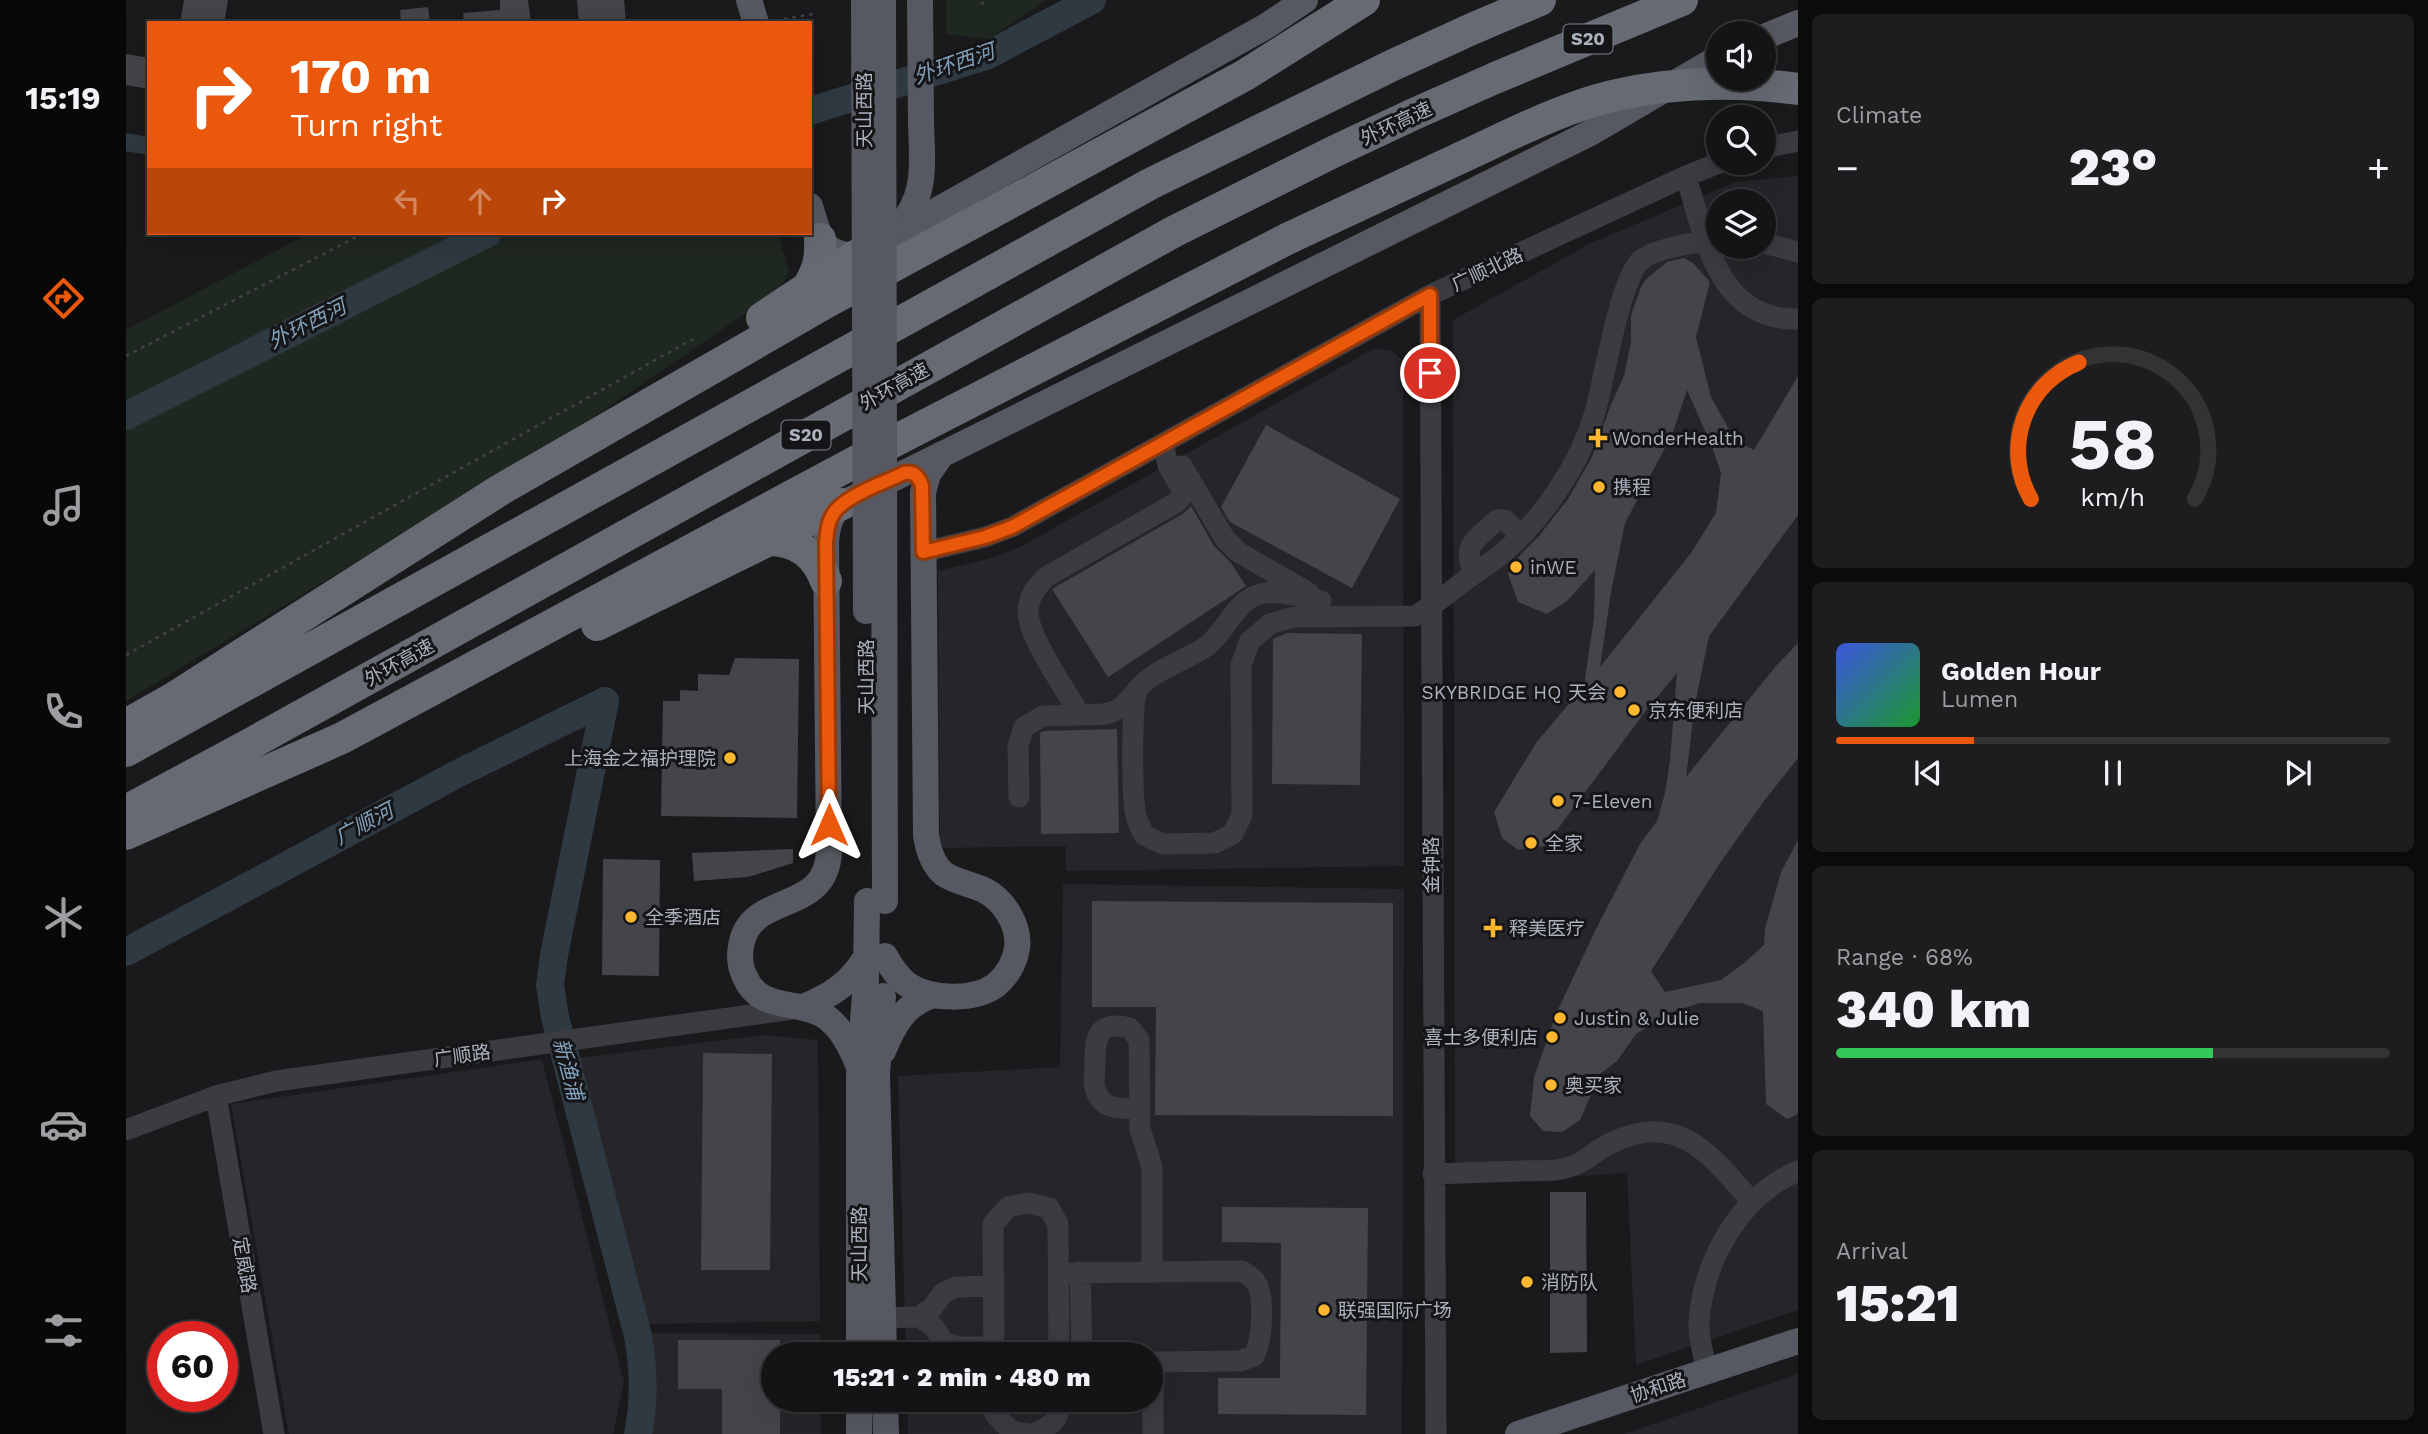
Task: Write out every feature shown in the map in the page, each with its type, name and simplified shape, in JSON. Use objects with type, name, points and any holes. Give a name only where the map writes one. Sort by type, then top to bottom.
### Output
[{"type":"highway","points":[[126,725],[172,699],[500,490],[827,302],[1245,75],[1364,0]]},
{"type":"highway","name":"S20","points":[[126,751],[1150,184],[1311,104],[1540,0]]},
{"type":"highway","name":"外环高速","points":[[126,811],[1175,231],[1334,152],[1495,78],[1682,0]]},
{"type":"highway","points":[[126,834],[342,738],[881,448],[1289,238],[1539,121],[1610,97],[1639,91],[1742,84],[1798,89]]},
{"type":"highway","points":[[808,287],[818,271],[820,239]]},
{"type":"highway","points":[[628,416],[808,287],[857,256]]},
{"type":"highway","points":[[455,678],[581,633],[842,504]]},
{"type":"highway","points":[[769,540],[786,541],[801,547],[815,560],[827,581]]},
{"type":"main road","points":[[749,0],[754,21]]},
{"type":"main road","name":"天山西路","points":[[864,0],[876,901]]},
{"type":"main road","name":"天山西路","points":[[859,1342],[868,1066],[876,955],[883,0]]},
{"type":"main road","points":[[891,236],[915,205],[921,188],[923,169],[920,0]]},
{"type":"main road","points":[[812,213],[820,239],[830,250],[844,256],[857,256],[973,188],[1244,38],[1306,0]]},
{"type":"main road","points":[[1776,32],[1798,23]]},
{"type":"main road","points":[[933,995],[916,1002],[902,1013],[868,1066],[824,1016],[803,1007],[771,1002],[752,990],[743,973],[740,952],[743,937],[754,918],[769,908],[807,894],[822,879],[828,862],[826,543],[828,524],[832,516],[842,504],[1592,132],[1706,65]]},
{"type":"main road","points":[[923,169],[936,182],[953,188],[973,188]]},
{"type":"main road","points":[[803,1007],[839,989],[876,955],[916,990],[933,995],[970,994],[995,985],[1011,966],[1016,951],[1017,937],[1013,922],[1000,903],[982,889],[943,873],[932,857],[927,841],[923,492],[928,474],[943,453]]},
{"type":"main road","points":[[904,473],[913,473],[918,477],[923,492]]},
{"type":"main road","name":"天山西路","points":[[868,1066],[884,1342]]},
{"type":"main road","name":"协和路","points":[[1518,1434],[1798,1341]]},
{"type":"main road","points":[[859,1412],[859,1434]]},
{"type":"main road","points":[[885,1412],[886,1434]]},
{"type":"street","points":[[1776,146],[1798,141]]},
{"type":"street","name":"广顺北路","points":[[923,552],[985,537],[1012,527],[1430,295],[1706,168]]},
{"type":"street","points":[[1686,176],[1706,225]]},
{"type":"street","points":[[1137,691],[1133,708],[1135,814],[1144,835],[1163,844],[1215,843],[1233,834],[1242,815],[1241,665],[1250,642],[1270,624],[1294,617],[1415,615],[1499,556],[1542,511],[1563,484],[1581,450],[1595,413],[1627,282],[1642,260],[1668,248],[1706,241]]},
{"type":"street","points":[[1776,246],[1798,252]]},
{"type":"street","points":[[1714,259],[1714,265],[1730,290],[1748,307],[1767,315],[1798,319]]},
{"type":"street","name":"金钟路","points":[[1430,295],[1436,1434]]},
{"type":"street","points":[[1163,443],[1178,459],[1225,539],[1238,552],[1321,600]]},
{"type":"street","points":[[1080,715],[1034,634],[1028,612],[1032,591],[1046,577],[1177,502],[1182,496],[1181,488],[1168,465],[1163,443]]},
{"type":"street","points":[[1018,797],[1018,745],[1024,727],[1043,716],[1109,715],[1123,708],[1150,678],[1215,639],[1245,602],[1259,594],[1279,593],[1339,604],[1415,603],[1430,607]]},
{"type":"street","name":"广顺路","points":[[126,1130],[216,1096],[276,1082],[803,1007]]},
{"type":"street","name":"定威路","points":[[216,1096],[274,1434]]},
{"type":"street","points":[[1139,1108],[1140,1129],[1152,1167],[1152,1272]]},
{"type":"street","points":[[1433,1174],[1561,1169],[1586,1161],[1608,1144],[1635,1135],[1665,1132],[1689,1139],[1712,1157],[1752,1202]]},
{"type":"street","points":[[1707,1371],[1698,1326],[1705,1282],[1725,1236],[1752,1202],[1788,1175],[1798,1171]]},
{"type":"street","points":[[994,1342],[993,1224],[1008,1206],[1028,1203],[1049,1208],[1058,1224],[1059,1342]]},
{"type":"street","points":[[1059,1273],[1242,1271],[1254,1279],[1261,1292],[1260,1344],[1254,1356],[1240,1361],[1163,1362]]},
{"type":"street","points":[[1080,1272],[1082,1342]]},
{"type":"street","points":[[883,1318],[919,1317],[932,1308],[943,1293],[956,1287],[994,1286]]},
{"type":"street","points":[[919,1317],[933,1326],[944,1342]]},
{"type":"street","points":[[995,1412],[1010,1430],[1027,1434]]},
{"type":"street","points":[[1033,1434],[1053,1425],[1060,1412]]},
{"type":"street","points":[[1153,1412],[1153,1434]]},
{"type":"path","points":[[981,4],[988,0]]},
{"type":"path","points":[[784,19],[813,14]]},
{"type":"path","points":[[126,356],[360,235]]},
{"type":"path","points":[[126,655],[693,339]]},
{"type":"shaded area","points":[[946,0],[1047,0],[988,39],[946,34]]},
{"type":"shaded area","points":[[1798,176],[1798,1310],[1636,1365],[1627,1173],[1559,1177],[1455,1172],[1453,320],[1591,243],[1706,195],[1706,259],[1776,259],[1776,189],[1719,189],[1736,182]]},
{"type":"shaded area","points":[[306,235],[779,235],[789,271],[780,290],[567,435],[126,701],[126,330]]},
{"type":"shaded area","points":[[1373,349],[1391,350],[1403,361],[1404,866],[1066,871],[1066,846],[940,848],[938,571],[991,558],[1020,547]]},
{"type":"shaded area","name":"联强国际广场","points":[[1063,884],[1404,889],[1402,1434],[908,1434],[907,1412],[1163,1412],[1163,1342],[906,1342],[898,1076],[1060,1067]]},
{"type":"shaded area","points":[[764,1035],[818,1040],[820,1321],[647,1324],[578,1058]]},
{"type":"shaded area","points":[[542,1059],[624,1382],[613,1434],[289,1434],[231,1104]]},
{"type":"shaded area","points":[[647,1333],[820,1334],[820,1342],[761,1342],[761,1412],[821,1412],[821,1434],[646,1434],[656,1380]]},
{"type":"shaded area","points":[[1798,1374],[1798,1434],[1624,1434]]},
{"type":"building","points":[[184,0],[228,0],[224,21],[180,21]]},
{"type":"building","points":[[500,0],[528,0],[531,21],[464,21],[463,13],[500,10]]},
{"type":"building","points":[[577,0],[624,0],[626,21],[579,21]]},
{"type":"building","points":[[428,7],[430,21],[401,21],[400,10]]},
{"type":"building","points":[[126,54],[147,58],[147,89],[126,85]]},
{"type":"building","name":"SKYBRIDGE HQ 天会","points":[[1684,258],[1693,263],[1710,282],[1696,337],[1711,397],[1735,440],[1754,450],[1798,376],[1798,515],[1709,636],[1695,704],[1686,777],[1776,666],[1798,643],[1798,758],[1720,863],[1651,971],[1665,992],[1721,980],[1744,963],[1764,945],[1765,929],[1781,872],[1798,840],[1798,1114],[1787,1119],[1766,1104],[1763,1011],[1742,1003],[1700,1003],[1672,1012],[1636,1034],[1617,1061],[1600,1074],[1580,1120],[1562,1132],[1543,1131],[1530,1116],[1534,1077],[1556,1014],[1595,931],[1640,844],[1657,821],[1670,760],[1677,673],[1545,846],[1518,850],[1502,838],[1494,812],[1536,743],[1584,686],[1594,618],[1595,570],[1567,601],[1547,614],[1518,602],[1508,574],[1521,554],[1568,499],[1592,457],[1624,376],[1631,342],[1631,315],[1641,287],[1646,279],[1667,262]],"holes":[[[1687,390],[1721,473],[1716,513],[1691,553],[1600,667],[1625,523],[1672,435]]]},
{"type":"building","points":[[1266,425],[1400,499],[1352,588],[1230,522],[1221,507]]},
{"type":"building","points":[[1191,506],[1214,546],[1231,563],[1246,586],[1108,677],[1052,589],[1184,513]]},
{"type":"building","points":[[1287,633],[1362,634],[1360,785],[1272,784],[1273,639]]},
{"type":"building","name":"上海金之福护理院","points":[[735,658],[799,659],[797,818],[661,816],[663,701],[680,701],[680,690],[698,691],[698,674],[729,675]]},
{"type":"building","points":[[1117,729],[1119,833],[1041,834],[1040,733]]},
{"type":"building","points":[[793,849],[793,863],[748,877],[694,881],[692,853]]},
{"type":"building","name":"全季酒店","points":[[603,859],[660,860],[659,976],[602,975]]},
{"type":"building","points":[[1092,901],[1393,903],[1393,1116],[1155,1115],[1156,1007],[1092,1007]]},
{"type":"building","points":[[703,1053],[772,1054],[770,1270],[701,1270]]},
{"type":"building","points":[[1550,1192],[1586,1192],[1587,1352],[1550,1353]]},
{"type":"building","name":"联强国际广场","points":[[1222,1207],[1368,1208],[1366,1415],[1218,1414],[1218,1378],[1280,1378],[1281,1243],[1222,1242]]},
{"type":"building","points":[[678,1340],[780,1340],[761,1342],[761,1412],[780,1412],[780,1434],[722,1434],[722,1389],[678,1389]]},
{"type":"waterway","name":"外环西河","points":[[812,110],[986,56],[1092,0]]},
{"type":"waterway","points":[[126,142],[147,146]]},
{"type":"waterway","name":"外环西河","points":[[126,416],[484,235]]},
{"type":"waterway","name":"新渔浦","points":[[605,701],[550,985],[555,1017],[638,1336],[643,1385],[638,1434]]},
{"type":"waterway","name":"广顺河","points":[[126,952],[459,773],[605,701]]},
{"type":"place","name":"WonderHealth","points":[[1598,438]]},
{"type":"place","name":"携程","points":[[1599,487]]},
{"type":"place","name":"inWE","points":[[1516,567]]},
{"type":"place","name":"SKYBRIDGE HQ 天会","points":[[1620,692]]},
{"type":"place","name":"京东便利店","points":[[1634,710]]},
{"type":"place","name":"上海金之福护理院","points":[[730,758]]},
{"type":"place","name":"7-Eleven","points":[[1558,801]]},
{"type":"place","name":"全家","points":[[1531,843]]},
{"type":"place","name":"全季酒店","points":[[631,917]]},
{"type":"place","name":"释美医疗","points":[[1493,928]]},
{"type":"place","name":"Justin & Julie","points":[[1560,1018]]},
{"type":"place","name":"喜士多便利店","points":[[1552,1037]]},
{"type":"place","name":"奥买家","points":[[1551,1085]]},
{"type":"place","name":"消防队","points":[[1527,1282]]},
{"type":"place","name":"联强国际广场","points":[[1324,1310]]},
{"type":"route","points":[[829,825],[826,543],[828,524],[842,504],[904,473],[913,473],[922,486],[923,552],[985,537],[1012,527],[1430,295],[1430,373]]}]
